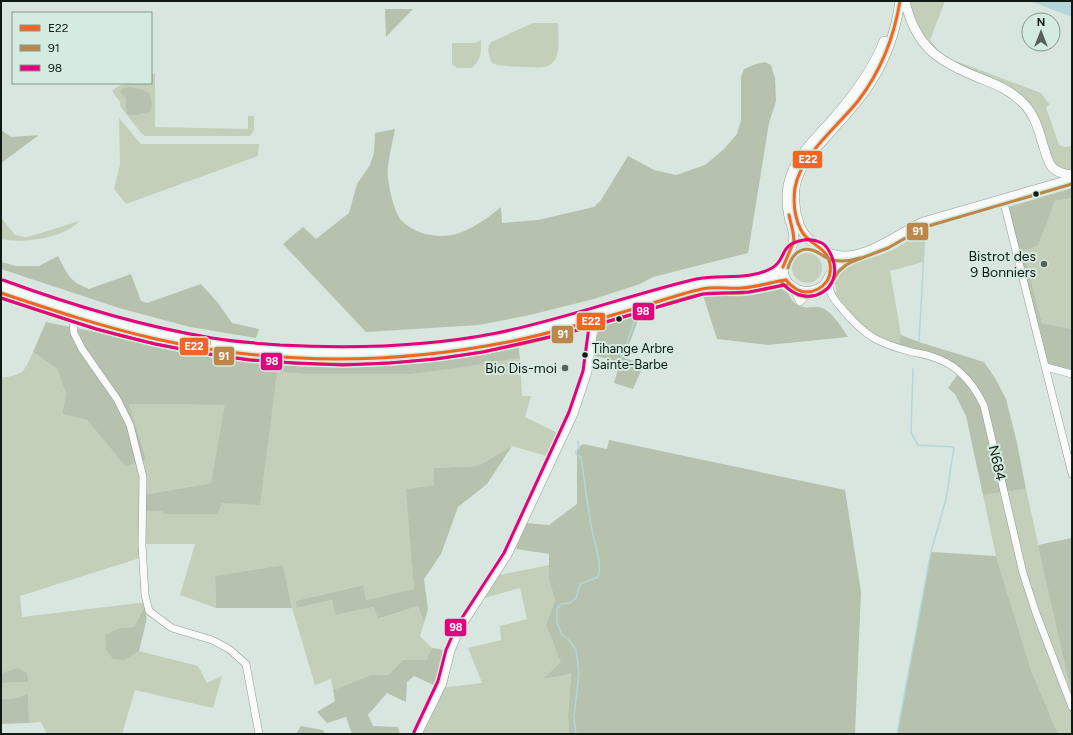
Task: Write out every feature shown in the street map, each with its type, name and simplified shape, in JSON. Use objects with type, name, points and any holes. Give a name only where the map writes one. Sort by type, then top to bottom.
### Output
[{"type":"main road","points":[[896,1],[884,42],[875,62],[862,84],[794,166],[788,186],[787,201],[794,239],[790,251],[784,261],[783,267],[784,276],[789,283],[803,292],[813,291],[822,286],[835,266],[853,255],[890,242],[908,229],[923,222],[1072,179]]},
{"type":"main road","points":[[830,275],[829,260],[822,249],[804,236],[801,229],[794,198],[795,184],[808,159],[866,90],[878,70],[893,32],[900,1]]},
{"type":"main road","points":[[905,1],[909,17],[922,42],[950,66],[1001,87],[1014,94],[1030,112],[1037,125],[1048,159],[1053,168],[1061,173],[1072,175]]},
{"type":"main road","points":[[790,251],[801,245],[807,244],[836,255],[853,255]]},
{"type":"main road","points":[[1,285],[65,308],[145,329],[213,343],[307,352],[394,351],[476,341],[512,334],[700,283],[757,280],[772,276],[783,267]]},
{"type":"main road","points":[[1,293],[112,328],[215,350],[288,358],[352,360],[394,359],[482,348],[537,336],[702,289],[716,287],[743,288],[775,281],[789,283]]},
{"type":"street","points":[[1002,199],[1072,474]]},
{"type":"street","points":[[830,275],[828,286],[831,296]]},
{"type":"street","name":"N684","points":[[813,291],[831,296],[858,327],[881,342],[946,362],[960,372],[978,394],[984,406],[1023,573],[1036,613],[1072,707]]},
{"type":"street","points":[[65,308],[74,317]]},
{"type":"street","points":[[418,734],[442,682],[451,651],[460,629],[508,555],[574,414],[585,385],[595,320],[600,311]]},
{"type":"street","points":[[74,317],[87,313]]},
{"type":"street","points":[[74,317],[74,332],[82,349],[116,399],[130,425],[143,477],[142,544],[144,588],[149,611],[172,628],[212,640],[229,649],[246,664],[259,734]]},
{"type":"street","points":[[1046,367],[1072,374]]},
{"type":"green space","points":[[909,1],[945,1],[930,40],[943,56],[926,41],[914,20]]},
{"type":"green space","points":[[385,9],[413,9],[386,37]]},
{"type":"green space","points":[[533,23],[558,23],[559,42],[557,55],[551,64],[545,67],[534,67],[503,66],[492,63],[488,50],[491,42]]},
{"type":"green space","points":[[481,40],[480,55],[478,61],[472,68],[457,68],[452,64],[452,43],[475,43]]},
{"type":"green space","points":[[952,61],[956,61],[1041,93],[1050,105],[1046,107],[1059,145],[1065,147],[1072,146],[1072,169],[1062,170],[1056,166],[1051,159],[1041,123],[1034,109],[1021,95],[1006,84],[976,74]]},
{"type":"green space","points":[[765,62],[771,65],[775,78],[776,101],[769,123],[748,253],[653,277],[640,284],[594,299],[530,315],[479,325],[366,332],[283,244],[303,227],[316,239],[349,213],[357,184],[370,165],[374,153],[375,133],[395,129],[389,161],[388,173],[390,188],[399,218],[415,230],[430,235],[439,236],[455,234],[473,227],[501,207],[502,223],[538,220],[594,207],[601,200],[628,156],[654,170],[676,175],[705,165],[724,149],[737,134],[741,120],[741,77],[744,69]]},
{"type":"green space","points":[[155,73],[155,127],[248,129],[248,116],[254,116],[254,130],[250,136],[145,136],[120,106],[120,102],[112,91],[125,84],[152,84],[152,74]]},
{"type":"green space","points":[[130,87],[143,90],[150,94],[152,106],[149,112],[134,115],[128,114],[126,111],[126,98],[120,92],[123,88]]},
{"type":"green space","points":[[119,118],[141,144],[259,144],[258,156],[126,204],[114,189],[120,165]]},
{"type":"green space","points":[[1,130],[11,137],[39,135],[1,163]]},
{"type":"green space","points":[[1072,188],[1072,198],[1055,201],[1038,246],[1023,251],[1042,323],[1072,329],[1072,374],[1046,367],[1005,208]]},
{"type":"green space","points":[[1072,198],[1072,329],[1042,323],[1023,251],[1038,246],[1055,201]]},
{"type":"green space","points":[[1,217],[15,235],[26,237],[79,221],[73,227],[64,232],[43,238],[20,241],[1,239]]},
{"type":"green space","points":[[923,231],[925,234],[923,262],[890,271],[901,335],[899,345],[878,337],[864,328],[834,293],[837,291],[835,282],[837,275],[851,264],[891,251]]},
{"type":"green space","points":[[807,253],[818,257],[822,268],[818,279],[807,283],[796,279],[792,268],[796,257]]},
{"type":"green space","points":[[58,256],[70,277],[77,283],[89,289],[131,274],[141,301],[147,303],[201,284],[218,303],[232,323],[259,329],[256,338],[190,327],[119,308],[1,269],[1,262],[16,266],[39,266]]},
{"type":"green space","points":[[778,288],[786,291],[799,306],[817,307],[826,310],[831,314],[848,337],[768,345],[717,339],[703,295],[716,293],[745,294]]},
{"type":"green space","points":[[640,315],[624,358],[644,364],[633,389],[614,383],[620,362],[595,356],[596,343],[598,334],[605,324],[611,321]]},
{"type":"green space","points":[[46,322],[191,351],[278,362],[339,365],[399,362],[459,355],[518,344],[520,358],[410,374],[305,374],[277,372],[260,505],[222,503],[217,514],[164,514],[162,511],[148,511],[143,507],[143,495],[211,483],[225,405],[129,404],[146,459],[126,467],[87,420],[62,414],[66,394],[57,369],[33,352]]},
{"type":"green space","points":[[901,335],[984,362],[995,378],[1006,399],[1026,489],[983,495],[966,416],[955,394],[948,388],[960,371],[946,362],[898,348]]},
{"type":"green space","points":[[33,352],[57,369],[66,394],[62,414],[87,420],[126,467],[146,459],[128,404],[226,405],[211,483],[143,495],[148,511],[162,511],[222,503],[276,383],[276,372],[305,374],[471,366],[520,358],[522,396],[531,396],[525,417],[560,434],[550,457],[512,446],[478,466],[434,468],[434,485],[407,489],[414,589],[366,600],[362,585],[295,601],[297,608],[332,600],[335,615],[374,607],[379,619],[418,606],[424,623],[420,636],[432,648],[426,660],[403,660],[388,675],[371,675],[333,690],[331,679],[315,685],[292,608],[283,565],[215,576],[216,608],[180,595],[195,544],[143,544],[143,557],[20,596],[22,617],[147,602],[134,627],[120,628],[125,660],[139,651],[198,666],[207,683],[222,676],[213,708],[135,690],[122,734],[47,734],[41,722],[29,723],[28,693],[17,698],[1,699],[1,683],[27,682],[1,672],[1,378],[22,372]]},
{"type":"green space","points":[[609,440],[845,490],[861,592],[855,734],[569,734],[568,716],[571,674],[543,679],[561,662],[546,625],[555,600],[549,580],[549,554],[516,549],[526,523],[549,525],[577,504],[577,449],[583,444],[607,449]]},
{"type":"green space","points":[[512,446],[487,484],[458,507],[441,554],[424,579],[428,609],[424,623],[418,606],[378,619],[374,607],[335,615],[332,600],[297,608],[295,601],[363,585],[366,600],[414,589],[406,489],[434,485],[434,468],[478,466]]},
{"type":"green space","points":[[1026,489],[1067,675],[1072,688],[1072,734],[1058,734],[1031,670],[996,556],[983,495]]},
{"type":"green space","points":[[1072,538],[1072,688],[1067,675],[1038,545]]},
{"type":"green space","points":[[931,552],[996,556],[1031,670],[1058,734],[897,734]]},
{"type":"green space","points":[[283,565],[292,608],[216,608],[215,576]]},
{"type":"green space","points":[[549,565],[549,580],[555,600],[546,625],[562,662],[544,679],[571,674],[568,716],[569,734],[418,734],[440,688],[482,683],[468,648],[501,640],[500,626],[527,619],[520,588],[478,600],[494,576]]},
{"type":"green space","points":[[147,602],[146,622],[139,651],[125,660],[113,659],[106,650],[105,635],[120,628],[134,627]]},
{"type":"green space","points":[[432,648],[451,651],[440,688],[414,676],[407,682],[406,702],[387,693],[368,715],[373,726],[398,727],[400,734],[352,734],[346,717],[327,723],[317,712],[335,701],[333,690],[371,675],[388,675],[403,660],[426,660]]},
{"type":"green space","points":[[18,668],[27,673],[28,682],[1,683],[1,672],[2,673]]},
{"type":"green space","points":[[28,693],[29,723],[1,724],[1,699],[17,698]]},
{"type":"green space","points":[[301,726],[323,730],[325,734],[296,734]]},
{"type":"water","points":[[1030,1],[1072,1],[1072,17]]},
{"type":"waterway","points":[[919,342],[925,234]]},
{"type":"waterway","points":[[621,359],[636,316]]},
{"type":"waterway","points":[[897,734],[931,552],[946,499],[954,447],[918,445],[911,433],[913,369]]},
{"type":"waterway","points":[[576,734],[574,717],[579,674],[576,650],[569,640],[562,635],[557,622],[557,609],[561,604],[570,603],[576,598],[580,584],[598,577],[599,572],[581,457],[576,454],[576,451],[579,449],[578,441]]},
{"type":"transit line","name":"E22","points":[[786,280],[797,290],[809,292],[821,288],[829,277],[830,264],[828,258],[821,249],[804,235],[797,220],[794,199],[798,176],[812,153],[858,101],[880,66],[890,41],[900,1]]},
{"type":"transit line","name":"91","points":[[782,283],[798,295],[807,297],[817,295],[828,288],[839,271],[846,265],[888,248],[925,227],[1072,184]]},
{"type":"transit line","name":"E22","points":[[783,267],[794,241],[789,215]]},
{"type":"transit line","name":"98","points":[[1,298],[96,329],[155,344],[249,360],[343,365],[436,359],[483,352],[567,333],[703,294],[749,292],[784,285],[793,292],[803,296],[813,296],[822,293],[829,287],[833,279],[835,269],[832,257],[822,243],[815,240],[804,240],[790,245],[784,252],[777,265],[763,272],[744,276],[696,279],[547,321],[497,333],[470,338],[416,344],[361,347],[280,345],[212,338],[185,333],[106,314],[3,280]]},
{"type":"transit line","name":"91","points":[[788,268],[793,256],[799,251],[807,249],[815,251],[829,259],[836,261],[846,261],[860,258]]},
{"type":"transit line","name":"E22","points":[[1,293],[97,324],[156,339],[200,348],[243,354],[332,359],[376,358],[464,350],[508,342],[576,326],[702,289],[748,287],[786,280]]},
{"type":"transit line","name":"91","points":[[1,298],[58,317],[136,340],[200,353],[289,363],[334,364],[423,360],[468,354],[560,335],[708,293],[749,292],[787,285]]},
{"type":"transit line","name":"98","points":[[414,732],[438,681],[446,650],[456,627],[504,553],[569,412],[583,371],[590,319]]},
{"type":"place","name":"Bistrot des 9 Bonniers","points":[[1044,264]]},
{"type":"place","name":"Tihange Arbre Sainte-Barbe","points":[[585,355]]},
{"type":"place","name":"Bio Dis-moi","points":[[565,368]]}]
